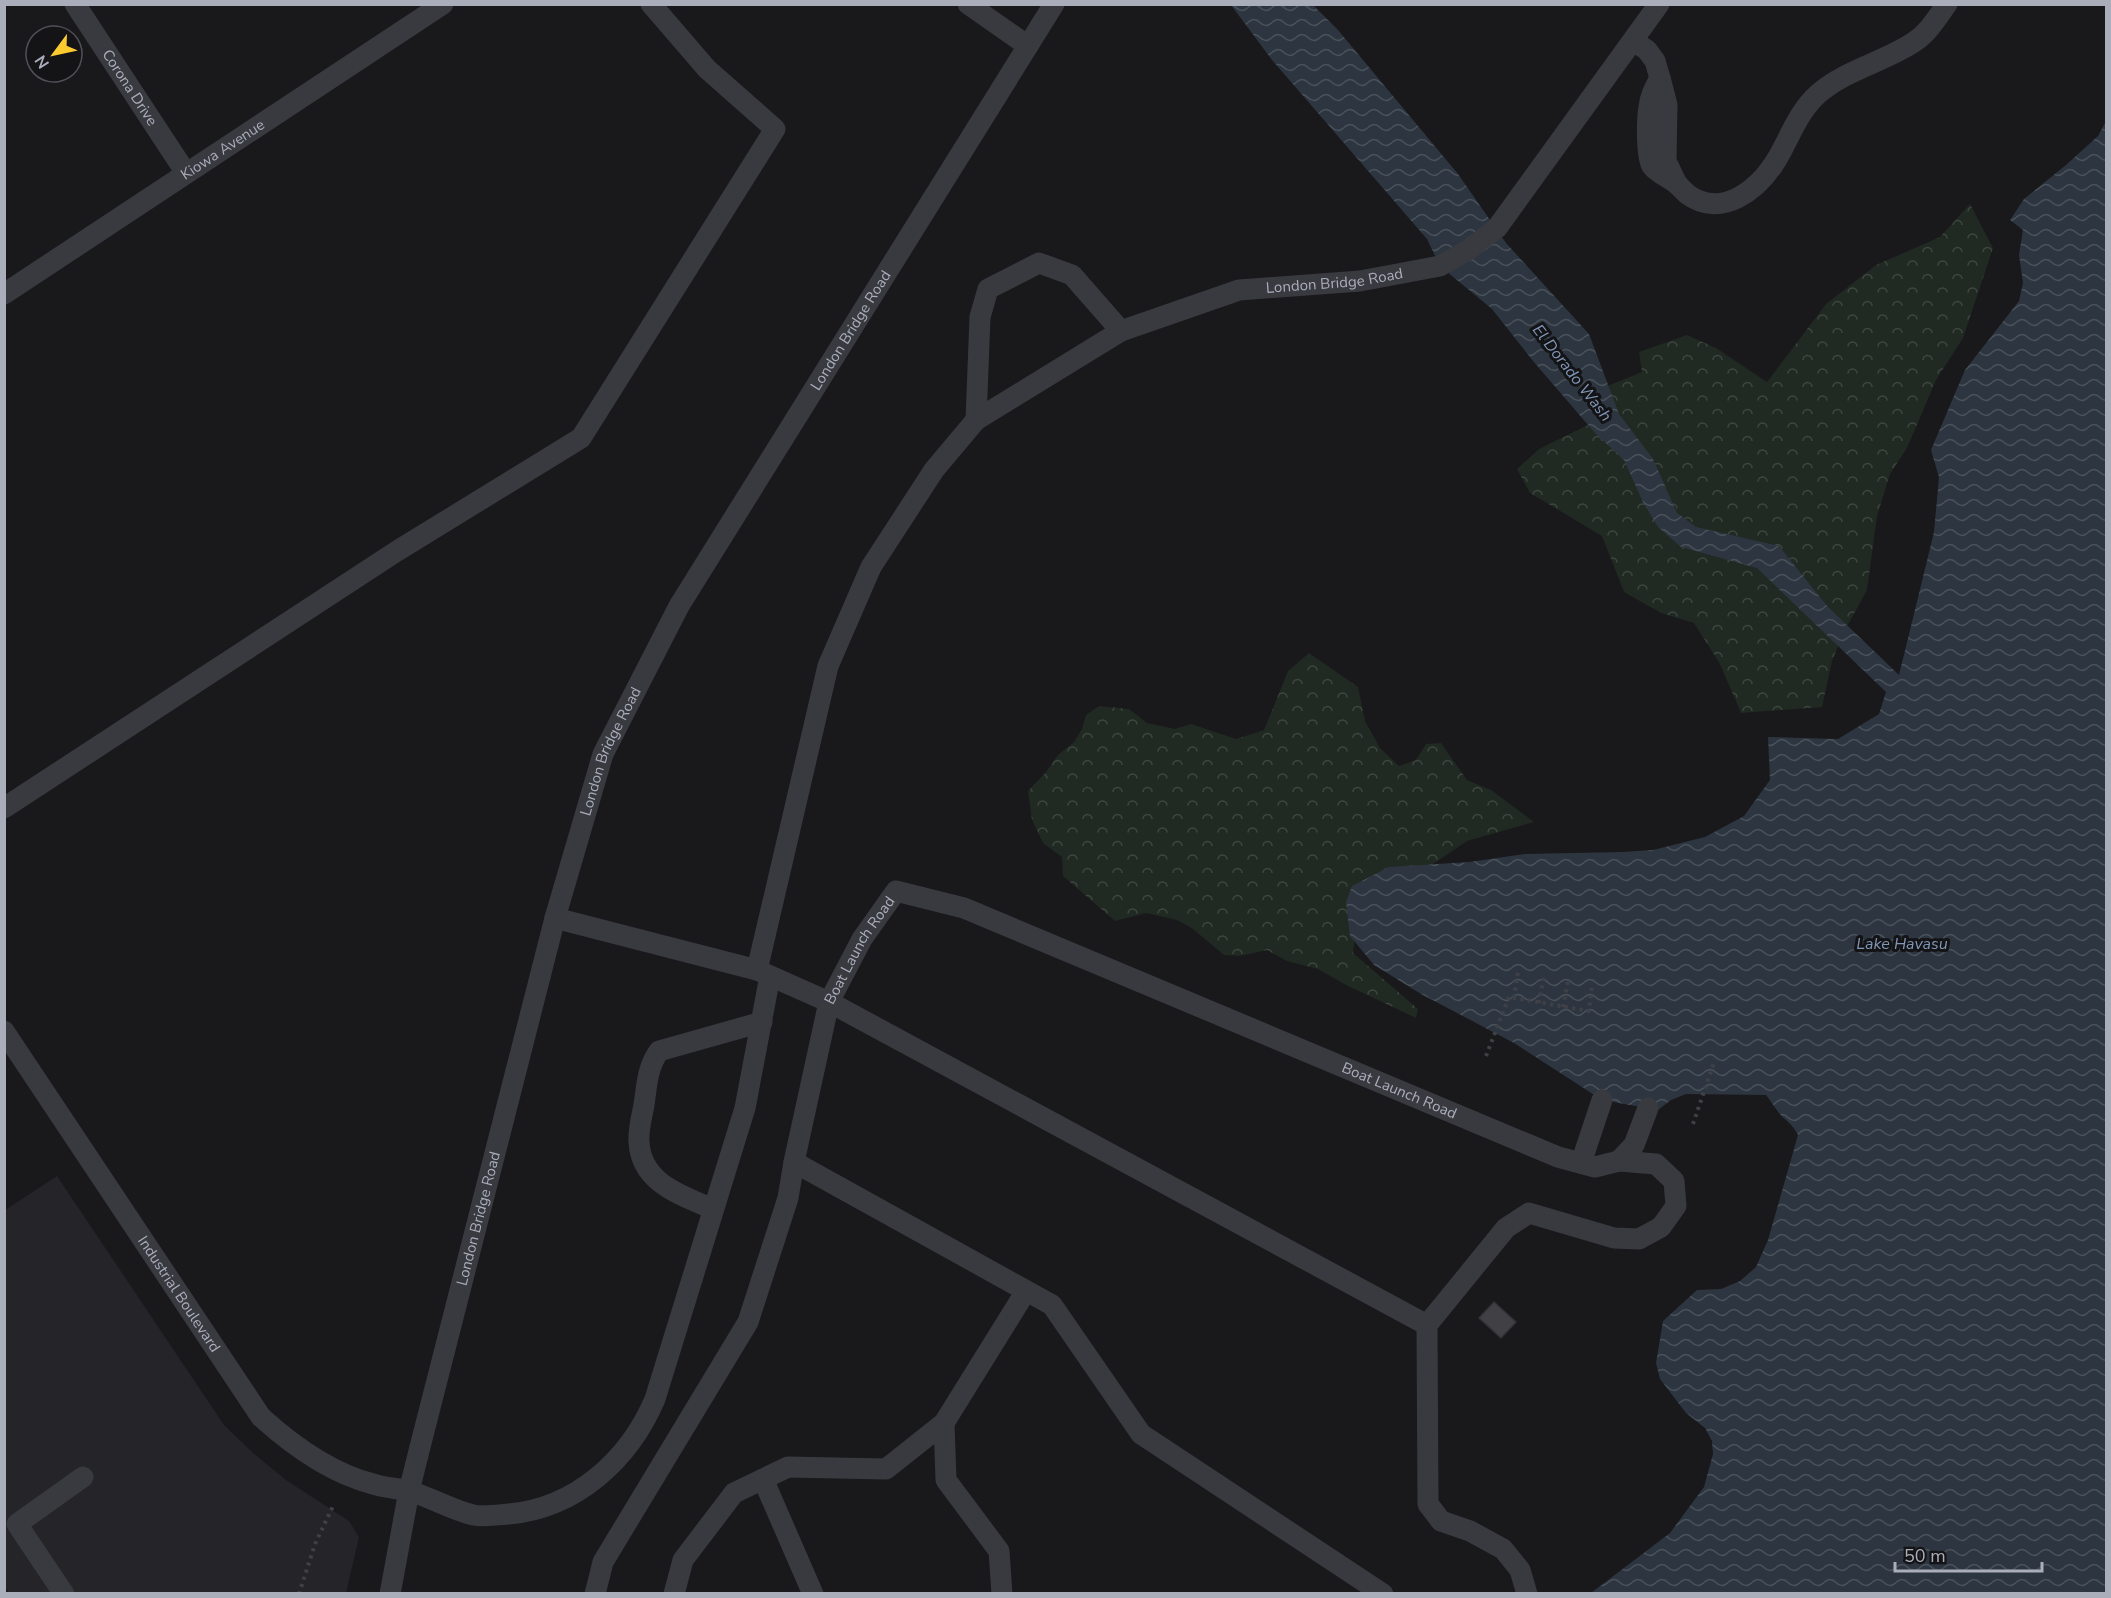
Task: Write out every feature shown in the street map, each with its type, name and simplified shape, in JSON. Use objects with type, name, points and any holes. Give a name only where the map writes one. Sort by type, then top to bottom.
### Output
[{"type":"street","name":"Corona Drive","points":[[75,4],[186,173]]},
{"type":"street","name":"Kiowa Avenue","points":[[4,294],[443,4]]},
{"type":"street","points":[[4,808],[397,551],[581,438],[775,129],[707,69],[651,4]]},
{"type":"street","points":[[968,4],[1028,46]]},
{"type":"street","name":"London Bridge Road","points":[[390,1593],[409,1491],[555,918],[603,754],[679,606],[1054,4]]},
{"type":"street","name":"London Bridge Road","points":[[713,1209],[745,1108],[762,1022],[764,973],[828,666],[871,567],[934,470],[976,420],[1122,331],[1239,290],[1360,281],[1440,266],[1468,250],[1497,228],[1659,4]]},
{"type":"street","points":[[1633,40],[1647,50],[1655,61],[1660,78],[1648,106],[1648,157],[1652,166],[1698,200],[1711,203],[1731,202],[1742,197],[1769,171],[1797,120],[1818,94],[1837,81],[1915,41],[1926,32],[1947,4]]},
{"type":"street","points":[[976,420],[980,317],[988,288],[1039,263],[1072,275],[1122,331]]},
{"type":"street","name":"Boat Launch Road","points":[[555,918],[764,973],[829,1002],[862,939],[896,891],[964,908],[1547,1152],[1595,1167],[1619,1161],[1656,1164],[1674,1181],[1676,1206],[1661,1227],[1639,1239],[1614,1238],[1529,1213],[1506,1228],[1427,1324]]},
{"type":"street","points":[[595,1593],[603,1562],[748,1322],[788,1198],[829,1002],[1427,1324],[1428,1504],[1441,1521],[1470,1531],[1503,1549],[1520,1570],[1527,1593]]},
{"type":"street","points":[[713,1209],[670,1190],[643,1164],[638,1140],[651,1062],[659,1052],[762,1022]]},
{"type":"street","name":"Industrial Boulevard","points":[[4,1031],[261,1417],[282,1436],[322,1464],[374,1485],[409,1491],[472,1515],[488,1516],[529,1512],[549,1507],[577,1492],[612,1465],[630,1445],[655,1400],[713,1209]]},
{"type":"street","points":[[1581,1162],[1602,1100]]},
{"type":"street","points":[[1619,1161],[1634,1145],[1648,1108]]},
{"type":"street","points":[[794,1162],[1052,1305],[1141,1434],[1383,1593]]},
{"type":"street","points":[[674,1593],[683,1560],[734,1493],[788,1467],[886,1469],[944,1423],[1026,1291]]},
{"type":"street","points":[[944,1423],[946,1480],[999,1551],[1002,1593]]},
{"type":"street","points":[[64,1593],[16,1524],[83,1477]]},
{"type":"street","points":[[763,1479],[813,1593]]},
{"type":"path","points":[[1514,998],[1518,971]]},
{"type":"path","points":[[1539,1003],[1544,975]]},
{"type":"path","points":[[1563,1007],[1568,981]]},
{"type":"path","points":[[1486,1056],[1509,997],[1589,1011],[1592,986]]},
{"type":"path","points":[[1693,1124],[1714,1062]]},
{"type":"path","points":[[299,1593],[315,1544],[334,1504]]},
{"type":"shaded area","points":[[57,1176],[224,1425],[286,1480],[349,1521],[359,1537],[346,1593],[9,1594],[5,1586],[5,1210]]},
{"type":"green space","points":[[1970,204],[1993,248],[1963,338],[1936,380],[1907,448],[1890,474],[1877,516],[1867,590],[1844,632],[1832,661],[1822,707],[1741,713],[1720,664],[1694,623],[1661,613],[1624,592],[1602,536],[1530,493],[1517,469],[1539,449],[1598,420],[1600,389],[1642,372],[1639,352],[1687,335],[1716,348],[1767,382],[1826,304],[1876,265],[1940,237]]},
{"type":"green space","points":[[1309,653],[1358,687],[1365,721],[1380,748],[1399,766],[1416,760],[1426,744],[1441,743],[1467,780],[1491,790],[1534,822],[1467,841],[1358,915],[1353,953],[1418,1009],[1416,1018],[1318,969],[1287,961],[1267,950],[1240,956],[1224,955],[1193,929],[1177,920],[1146,913],[1115,921],[1063,876],[1062,857],[1043,843],[1032,820],[1028,791],[1058,755],[1074,742],[1082,729],[1086,715],[1099,706],[1129,709],[1147,723],[1175,729],[1191,724],[1236,739],[1264,730],[1288,671]]},
{"type":"water","name":"Lake Havasu","points":[[1231,5],[1313,5],[1338,30],[1458,174],[1506,243],[1589,334],[1619,414],[1653,459],[1677,513],[1696,527],[1779,546],[1827,606],[1899,675],[1934,532],[1939,477],[1931,450],[1965,370],[2019,301],[2023,283],[2019,255],[2023,230],[2010,220],[2024,199],[2098,136],[2106,121],[2106,1593],[1591,1593],[1670,1533],[1704,1487],[1713,1454],[1712,1441],[1705,1428],[1686,1413],[1660,1379],[1656,1363],[1663,1321],[1697,1290],[1721,1289],[1740,1281],[1756,1267],[1768,1240],[1798,1135],[1766,1095],[1686,1094],[1671,1100],[1658,1110],[1602,1100],[1514,1043],[1421,994],[1374,965],[1350,936],[1346,902],[1352,886],[1389,867],[1469,862],[1525,854],[1653,850],[1705,837],[1744,816],[1770,780],[1768,737],[1838,739],[1879,714],[1886,692],[1757,568],[1681,547],[1658,527],[1643,502],[1624,460],[1595,433],[1492,309],[1440,266],[1427,239],[1272,60]]},
{"type":"building","points":[[1494,1302],[1516,1322],[1501,1338],[1479,1318]]},
{"type":"water label","name":"El Dorado Wash","points":[[1572,373]]}]
